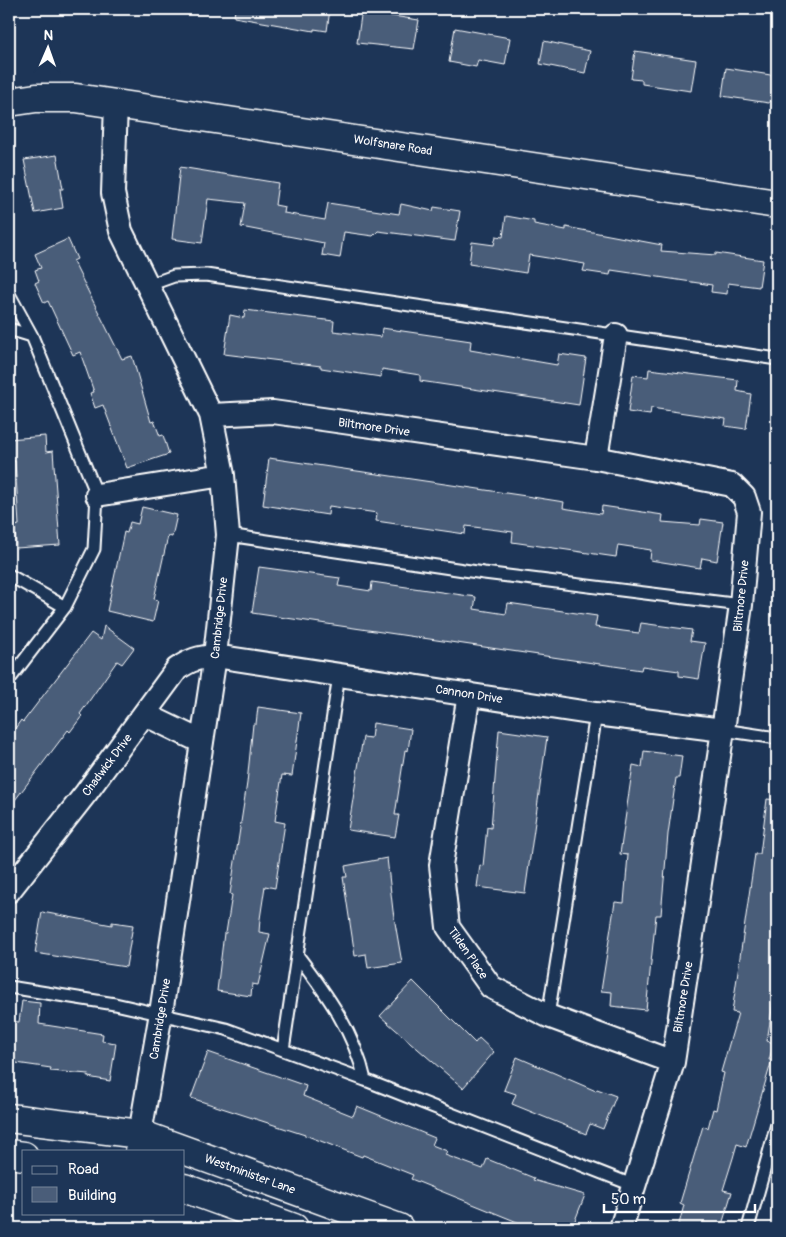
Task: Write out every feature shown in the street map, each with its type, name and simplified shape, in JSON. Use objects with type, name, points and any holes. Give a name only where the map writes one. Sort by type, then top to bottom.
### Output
[{"type":"street","name":"Wolfsnare Road","points":[[9,102],[36,98],[76,98],[116,103],[777,204]]},
{"type":"street","name":"Cambridge Drive","points":[[116,103],[113,193],[121,231],[146,286],[164,318],[211,415],[223,476],[228,535],[215,656],[161,1013],[139,1142]]},
{"type":"street","points":[[596,458],[616,335]]},
{"type":"street","name":"Biltmore Drive","points":[[211,415],[273,412],[596,458],[732,485],[744,497],[749,512],[741,605],[673,1062],[621,1228]]},
{"type":"street","points":[[97,495],[223,476]]},
{"type":"street","name":"Cannon Drive","points":[[215,656],[596,714],[723,730]]},
{"type":"street","name":"Chadwick Drive","points":[[9,891],[177,669],[190,660],[215,656]]},
{"type":"street","name":"Tilden Place","points":[[469,694],[441,866],[448,927],[491,987],[548,1016],[673,1062]]},
{"type":"street","points":[[144,714],[202,742]]},
{"type":"street","name":"Westminister Lane","points":[[9,1118],[139,1142],[163,1150]]},
{"type":"street","points":[[9,1154],[22,1156]]},
{"type":"street","name":"Westminister Lane","points":[[185,1157],[399,1228]]},
{"type":"street","points":[[185,1188],[294,1228]]},
{"type":"lane","points":[[146,286],[174,276],[206,275],[777,359]]},
{"type":"lane","points":[[9,294],[32,336],[97,495],[94,550],[66,607],[9,680]]},
{"type":"lane","points":[[9,329],[32,336]]},
{"type":"lane","points":[[228,535],[484,573],[741,605]]},
{"type":"lane","points":[[9,574],[66,607]]},
{"type":"lane","points":[[283,1050],[339,675]]},
{"type":"lane","points":[[548,1016],[596,714]]},
{"type":"lane","points":[[723,730],[777,738]]},
{"type":"lane","points":[[298,956],[324,990],[341,1020],[356,1049],[364,1080]]},
{"type":"lane","points":[[9,987],[161,1013],[226,1029],[364,1080],[635,1186]]},
{"type":"lane","points":[[748,1228],[777,1124]]},
{"type":"building","points":[[235,9],[330,9],[327,31],[314,29],[314,31],[234,17]]},
{"type":"building","points":[[362,9],[380,9],[379,14],[419,20],[414,49],[357,43]]},
{"type":"building","points":[[455,28],[510,38],[505,65],[478,60],[476,67],[449,62]]},
{"type":"building","points":[[544,41],[590,51],[585,73],[540,64]]},
{"type":"building","points":[[635,51],[696,60],[691,91],[642,84],[642,80],[631,79]]},
{"type":"building","points":[[726,68],[777,76],[777,102],[770,101],[769,103],[722,96]]},
{"type":"building","points":[[57,155],[63,189],[60,189],[63,208],[35,213],[24,160]]},
{"type":"building","points":[[180,167],[278,183],[275,205],[285,207],[284,213],[325,220],[328,203],[399,214],[401,204],[433,211],[434,207],[460,211],[455,241],[378,231],[373,236],[344,232],[340,258],[322,255],[324,243],[241,227],[245,203],[208,199],[202,243],[172,239]]},
{"type":"building","points":[[506,216],[566,230],[566,227],[662,245],[661,251],[716,255],[716,253],[763,260],[759,287],[728,283],[727,294],[711,292],[712,285],[611,270],[610,275],[583,271],[585,264],[529,255],[526,273],[469,264],[472,242],[494,245],[496,236],[503,237]]},
{"type":"building","points":[[68,239],[77,259],[73,261],[122,359],[132,356],[151,422],[154,421],[160,436],[163,435],[169,454],[127,468],[103,405],[95,408],[90,393],[94,392],[80,352],[73,355],[48,301],[44,303],[35,283],[39,281],[35,270],[41,268],[35,254]]},
{"type":"building","points":[[245,310],[334,321],[333,331],[381,337],[382,328],[471,341],[470,350],[557,365],[559,354],[586,358],[579,405],[420,381],[420,375],[382,369],[381,377],[321,368],[321,366],[224,354],[230,315],[244,318]]},
{"type":"building","points":[[649,369],[738,380],[737,391],[751,394],[746,429],[725,426],[726,419],[651,408],[650,415],[628,412],[633,375],[648,377]]},
{"type":"building","points":[[45,436],[46,452],[53,451],[60,545],[16,548],[15,526],[19,525],[15,461],[10,461],[9,439]]},
{"type":"building","points":[[269,458],[564,502],[563,508],[601,514],[602,506],[663,515],[662,522],[700,525],[701,519],[723,522],[717,561],[702,558],[700,568],[650,560],[651,550],[618,545],[616,557],[512,542],[513,532],[466,526],[465,534],[376,521],[377,513],[329,506],[328,515],[263,505]]},
{"type":"building","points":[[142,507],[177,515],[172,537],[168,536],[154,599],[158,600],[153,622],[107,611],[124,532],[127,533],[130,522],[138,524]]},
{"type":"building","points":[[259,567],[340,578],[338,586],[371,591],[372,582],[476,597],[474,609],[506,614],[508,603],[597,616],[595,627],[639,633],[641,623],[692,630],[690,641],[705,643],[699,679],[679,676],[679,671],[642,666],[641,670],[252,613]]},
{"type":"building","points":[[104,626],[134,648],[122,664],[117,661],[80,714],[82,716],[70,732],[68,730],[9,808],[9,737],[21,720],[23,722],[91,633],[101,640]]},
{"type":"building","points":[[258,707],[301,713],[292,776],[282,775],[275,821],[285,823],[275,888],[265,886],[260,919],[259,932],[270,934],[258,985],[252,984],[251,996],[217,991],[224,933],[226,933],[232,895],[230,894],[247,783],[253,724],[256,724]]},
{"type":"building","points":[[373,723],[411,729],[408,751],[405,750],[395,815],[399,815],[395,837],[348,830],[363,737],[371,738]]},
{"type":"building","points":[[499,730],[547,737],[525,893],[477,887],[480,865],[483,866],[487,827],[491,828]]},
{"type":"building","points":[[644,751],[682,756],[679,778],[676,778],[668,834],[661,915],[656,915],[646,1010],[611,1006],[612,992],[601,991],[615,902],[624,903],[628,855],[620,854],[633,765],[642,767]]},
{"type":"building","points":[[767,799],[777,800],[777,1003],[773,1003],[767,1041],[774,1043],[769,1060],[772,1060],[746,1147],[737,1144],[723,1190],[732,1192],[721,1228],[678,1228],[684,1205],[680,1203],[703,1126],[708,1128],[713,1109],[716,1110],[724,1073],[721,1072],[738,1013],[732,1012],[755,854],[760,854]]},
{"type":"building","points":[[387,858],[393,911],[402,963],[368,968],[366,954],[355,956],[343,877],[347,877],[345,866]]},
{"type":"building","points":[[42,912],[112,925],[112,922],[133,925],[126,967],[35,953]]},
{"type":"building","points":[[413,981],[475,1043],[479,1038],[494,1052],[463,1088],[380,1016]]},
{"type":"building","points":[[22,1001],[40,1003],[39,1024],[103,1034],[102,1041],[116,1043],[110,1081],[88,1077],[89,1074],[50,1071],[51,1068],[9,1062],[9,1021],[19,1022]]},
{"type":"building","points":[[208,1052],[306,1086],[303,1096],[353,1116],[357,1106],[435,1138],[432,1145],[447,1151],[445,1155],[483,1169],[487,1159],[534,1178],[533,1180],[585,1195],[572,1228],[532,1228],[411,1179],[413,1175],[363,1155],[362,1157],[305,1135],[191,1098]]},
{"type":"building","points":[[517,1057],[596,1091],[597,1089],[616,1096],[603,1129],[590,1124],[586,1134],[512,1104],[516,1094],[504,1090]]}]
